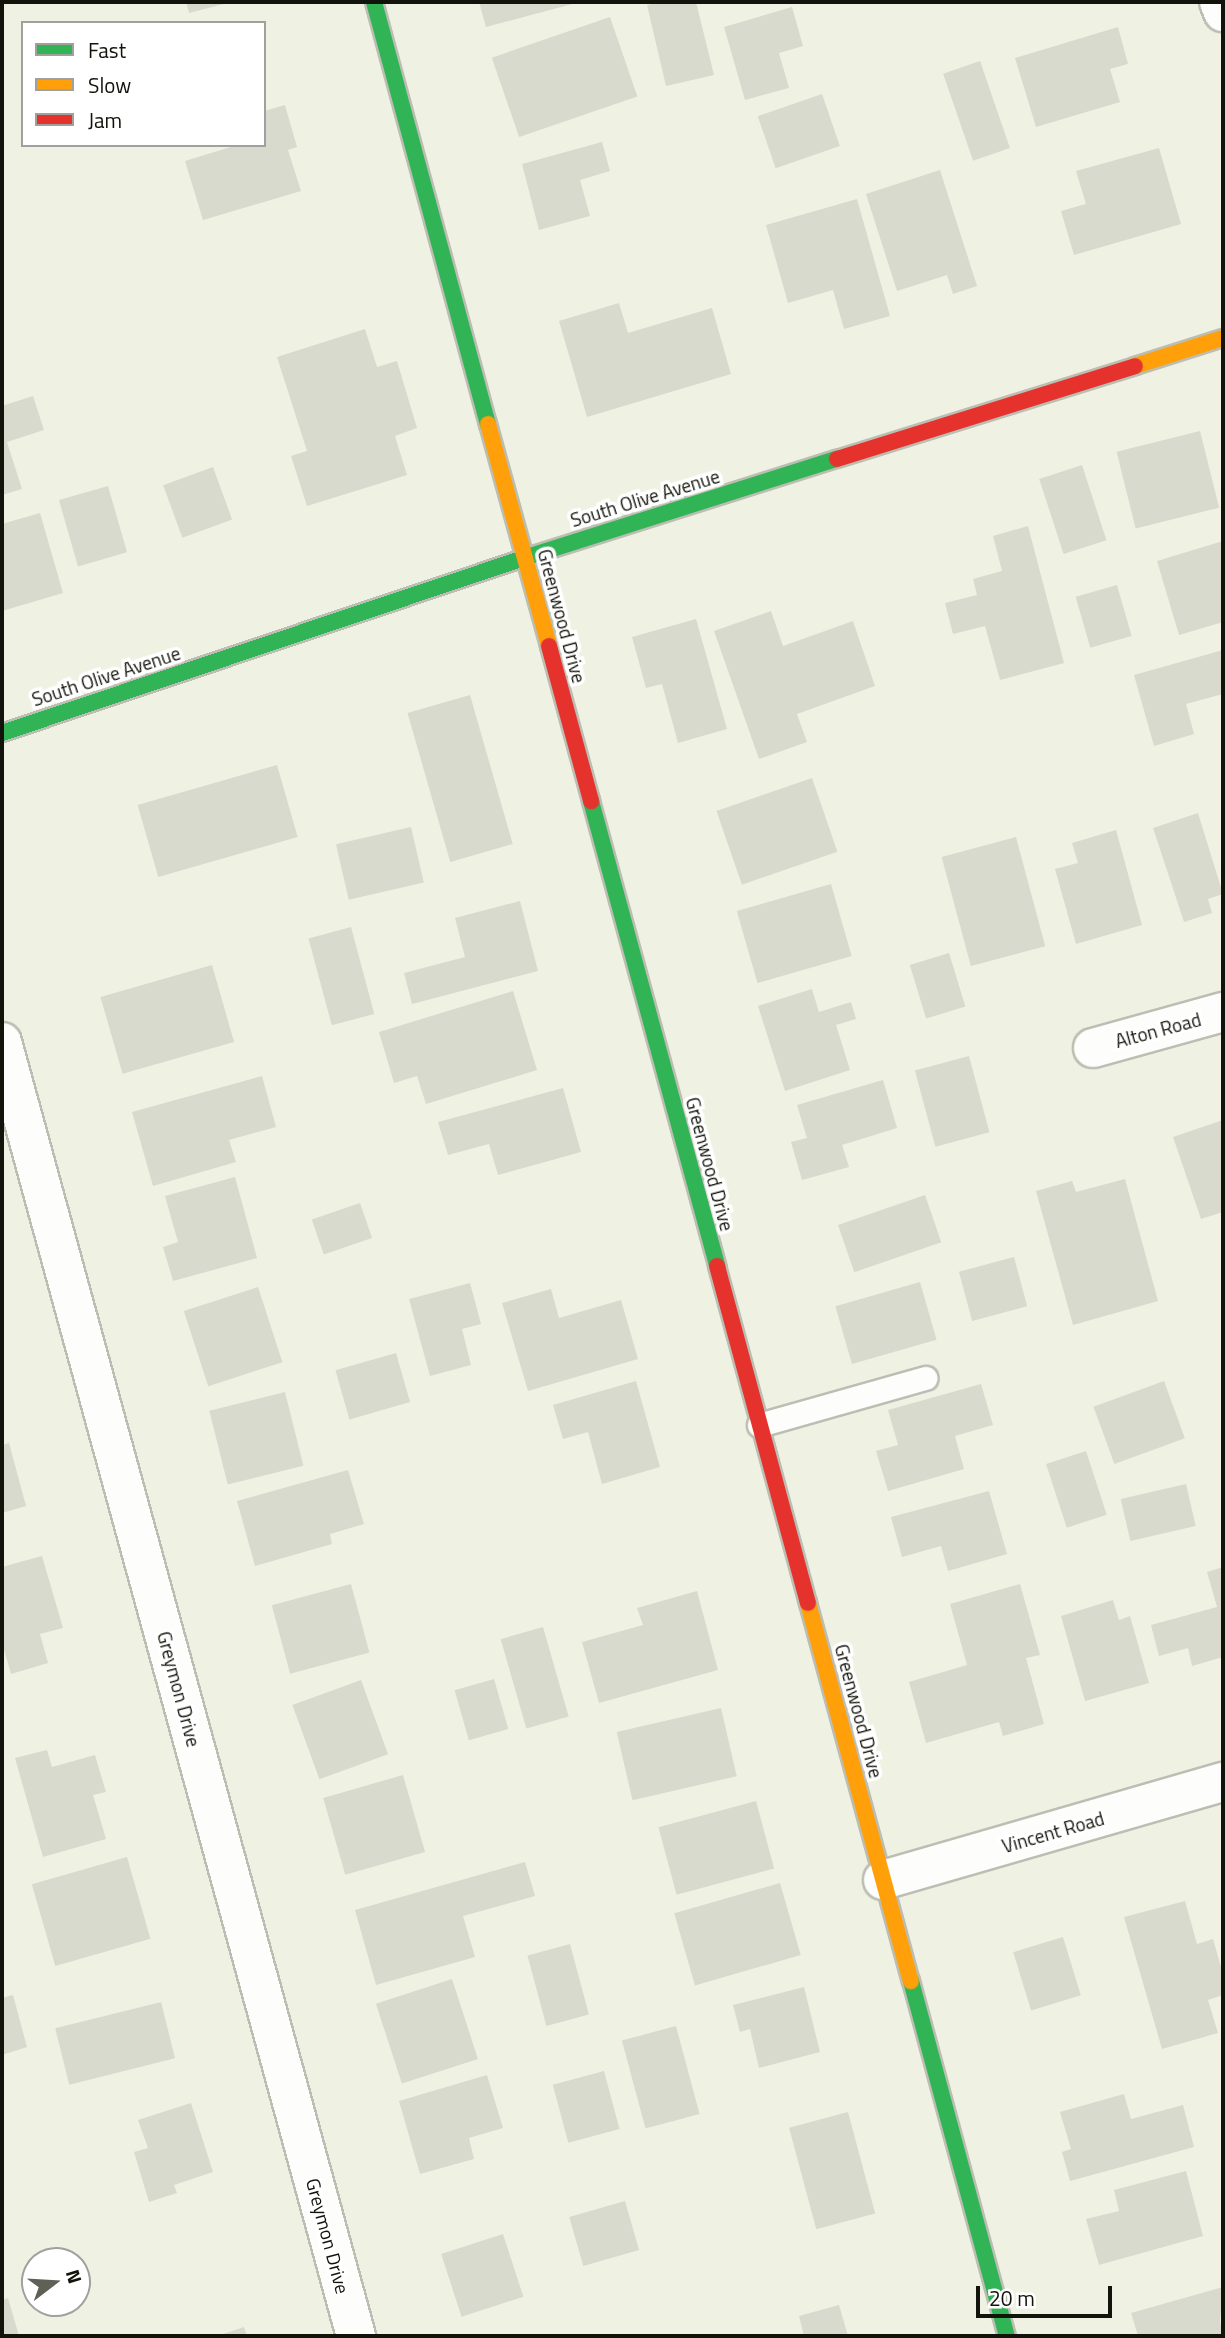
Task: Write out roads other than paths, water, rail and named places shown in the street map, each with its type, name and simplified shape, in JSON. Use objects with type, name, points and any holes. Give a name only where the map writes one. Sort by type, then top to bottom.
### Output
[{"type":"street","name":"Greenwood Drive","points":[[374,2],[1007,2336]]},
{"type":"street","points":[[1219,2],[1223,12]]},
{"type":"street","name":"South Olive Avenue","points":[[2,733],[524,558],[1223,338]]},
{"type":"street","name":"Alton Road","points":[[1093,1048],[1223,1012]]},
{"type":"street","name":"Greymon Drive","points":[[2,1042],[356,2336]]},
{"type":"street","name":"Vincent Road","points":[[883,1880],[1223,1782]]},
{"type":"lane","points":[[759,1425],[925,1378]]}]
